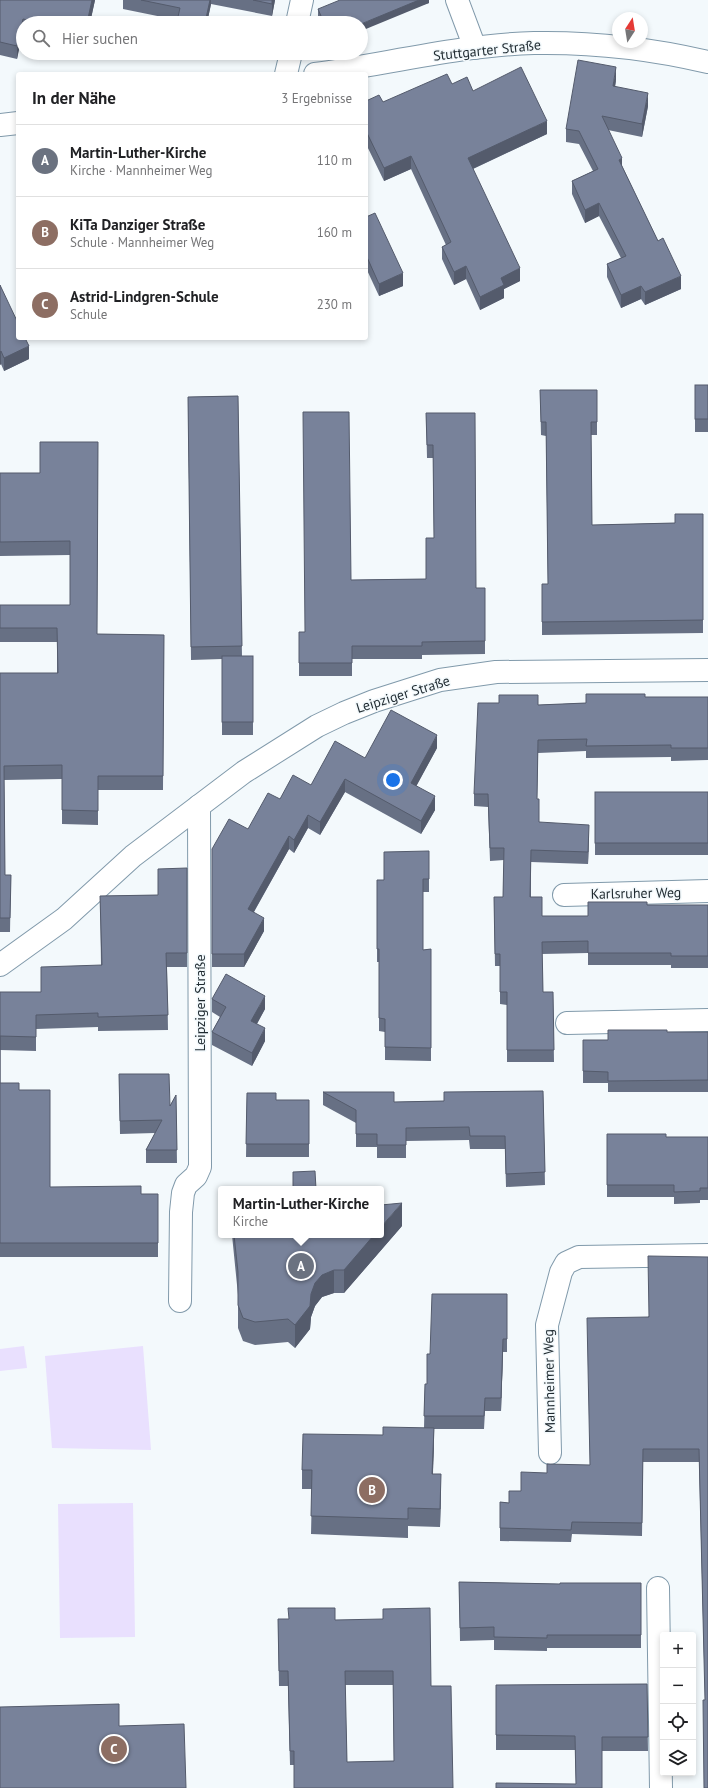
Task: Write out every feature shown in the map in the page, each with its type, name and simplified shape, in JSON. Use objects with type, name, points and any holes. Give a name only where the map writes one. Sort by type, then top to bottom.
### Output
[{"type":"street","points":[[299,16],[302,0]]},
{"type":"street","points":[[457,0],[474,48]]},
{"type":"street","name":"Stuttgarter Straße","points":[[327,72],[474,48],[534,43],[612,47],[708,62]]},
{"type":"street","points":[[286,72],[289,60]]},
{"type":"street","points":[[0,125],[16,123]]},
{"type":"street","name":"Leipziger Straße","points":[[0,965],[64,919],[133,856],[244,772],[316,726],[374,701],[440,680],[496,672],[708,670]]},
{"type":"street","name":"Leipziger Straße","points":[[180,1301],[181,1212],[183,1193],[186,1185],[196,1176],[200,1167],[199,806]]},
{"type":"street","name":"Karlsruher Weg","points":[[564,895],[708,891]]},
{"type":"street","points":[[567,1023],[708,1020]]},
{"type":"street","name":"Mannheimer Weg","points":[[550,1453],[547,1325],[561,1272],[566,1263],[579,1257],[708,1255]]},
{"type":"street","points":[[658,1588],[661,1788]]},
{"type":"shaded area","points":[[24,1346],[27,1368],[0,1371],[0,1349]]},
{"type":"shaded area","points":[[143,1346],[151,1450],[52,1448],[45,1356]]},
{"type":"shaded area","points":[[133,1503],[135,1637],[60,1638],[58,1504]]},
{"type":"building","points":[[0,0],[92,0],[89,16],[16,16],[16,46],[0,42]]},
{"type":"building","points":[[141,0],[210,0],[207,16],[178,16],[180,8]]},
{"type":"building","points":[[253,0],[272,0],[272,4]]},
{"type":"building","points":[[340,0],[419,0],[368,21],[368,16],[321,16],[318,9]]},
{"type":"building","points":[[578,60],[616,67],[613,86],[648,93],[642,124],[602,116],[622,158],[619,160],[658,241],[663,238],[681,276],[645,292],[641,286],[621,295],[607,264],[626,256],[599,203],[585,210],[572,181],[598,169],[579,131],[566,129]]},
{"type":"building","points":[[521,67],[547,121],[468,158],[520,268],[501,278],[504,285],[480,297],[466,266],[454,272],[442,247],[451,242],[411,156],[384,168],[368,135],[368,100],[379,95],[383,102],[447,74],[452,84],[467,77],[473,91]]},
{"type":"building","points":[[375,213],[403,273],[379,284],[368,259],[368,216]]},
{"type":"building","points":[[0,285],[16,319],[16,340],[26,340],[29,346],[4,358],[1,351],[0,352]]},
{"type":"building","points":[[695,385],[708,385],[708,419],[695,419]]},
{"type":"building","points":[[540,390],[597,390],[597,422],[591,422],[592,525],[675,523],[675,514],[703,514],[703,620],[542,622],[542,584],[548,584],[546,422],[541,422]]},
{"type":"building","points":[[238,396],[242,646],[191,647],[188,397]]},
{"type":"building","points":[[303,412],[349,412],[351,580],[426,579],[426,538],[434,538],[433,445],[427,445],[426,413],[475,413],[476,588],[485,588],[485,641],[422,642],[422,646],[352,646],[352,663],[299,663],[299,632],[305,632]]},
{"type":"building","points":[[40,442],[98,442],[97,634],[164,635],[163,776],[98,776],[98,811],[62,810],[62,765],[4,766],[5,875],[11,875],[10,918],[0,918],[0,673],[58,673],[57,628],[0,628],[0,605],[70,605],[70,541],[0,542],[0,473],[40,473]]},
{"type":"building","points":[[222,656],[253,656],[253,722],[222,722]]},
{"type":"building","points":[[586,694],[645,694],[645,697],[708,697],[708,748],[671,748],[671,745],[586,746],[587,739],[538,740],[537,799],[539,799],[539,822],[589,825],[588,852],[531,850],[530,897],[542,897],[542,916],[588,916],[588,902],[647,902],[647,905],[708,905],[708,956],[671,956],[671,953],[588,953],[588,941],[542,942],[543,992],[553,992],[554,1050],[507,1050],[507,992],[500,992],[500,954],[495,954],[494,897],[503,897],[504,848],[490,848],[488,794],[474,794],[478,703],[499,703],[499,695],[538,695],[538,705],[586,703]]},
{"type":"building","points":[[391,710],[437,735],[411,783],[435,796],[421,821],[345,779],[320,822],[308,815],[294,840],[289,836],[248,909],[264,918],[244,954],[212,954],[212,849],[229,819],[248,829],[268,793],[280,799],[293,775],[311,785],[335,741],[365,758]]},
{"type":"building","points":[[595,792],[708,792],[708,843],[595,843]]},
{"type":"building","points":[[429,851],[429,879],[423,879],[423,950],[431,949],[431,1048],[385,1047],[385,1019],[379,1018],[377,880],[384,880],[384,852]]},
{"type":"building","points":[[187,868],[187,953],[166,953],[168,1015],[98,1017],[98,1013],[36,1015],[36,1037],[0,1036],[0,992],[41,992],[41,967],[102,965],[100,896],[158,895],[158,869]]},
{"type":"building","points":[[226,974],[265,996],[251,1021],[265,1028],[252,1053],[212,1032],[226,1007],[212,999]]},
{"type":"building","points":[[608,1030],[708,1032],[708,1080],[608,1081],[608,1072],[583,1071],[583,1040],[608,1040]]},
{"type":"building","points":[[119,1074],[169,1074],[170,1106],[176,1095],[177,1150],[146,1150],[162,1120],[120,1121]]},
{"type":"building","points":[[0,1083],[19,1083],[19,1090],[50,1090],[50,1187],[141,1186],[141,1194],[158,1194],[158,1243],[0,1243]]},
{"type":"building","points":[[543,1091],[545,1172],[506,1174],[505,1136],[470,1136],[469,1127],[406,1128],[406,1145],[377,1145],[377,1134],[356,1134],[356,1110],[323,1092],[394,1092],[394,1102],[444,1101],[444,1092]]},
{"type":"building","points":[[247,1093],[276,1093],[276,1100],[309,1100],[309,1144],[246,1144]]},
{"type":"building","points":[[607,1134],[666,1134],[666,1137],[708,1137],[708,1188],[700,1188],[700,1191],[674,1192],[674,1185],[607,1185]]},
{"type":"building","points":[[315,1171],[316,1186],[293,1186],[293,1172]]},
{"type":"building","points":[[402,1203],[384,1224],[384,1205]]},
{"type":"building","points":[[234,1238],[371,1238],[344,1270],[334,1270],[322,1275],[315,1283],[311,1294],[310,1306],[295,1325],[288,1319],[255,1322],[243,1318],[238,1305],[238,1272]]},
{"type":"building","points":[[648,1256],[708,1257],[708,1788],[704,1788],[703,1700],[705,1700],[699,1449],[643,1449],[642,1523],[572,1522],[571,1530],[500,1528],[500,1502],[509,1503],[509,1491],[521,1491],[521,1472],[547,1473],[547,1464],[590,1465],[587,1318],[649,1317]]},
{"type":"building","points":[[432,1294],[507,1294],[507,1339],[503,1339],[501,1398],[485,1398],[484,1416],[424,1416],[425,1384],[427,1384],[427,1354],[430,1354]]},
{"type":"building","points":[[383,1427],[434,1428],[432,1474],[441,1474],[440,1509],[408,1508],[408,1519],[311,1516],[312,1470],[302,1470],[303,1434],[383,1435]]},
{"type":"building","points":[[459,1582],[560,1584],[641,1583],[641,1635],[547,1635],[547,1638],[494,1637],[494,1627],[460,1628]]},
{"type":"building","points":[[288,1608],[335,1608],[335,1620],[383,1619],[383,1609],[430,1608],[431,1686],[451,1686],[453,1788],[294,1788],[294,1751],[290,1751],[288,1671],[279,1671],[278,1619],[289,1619]],"holes":[[[345,1671],[393,1671],[394,1761],[347,1762]]]},
{"type":"building","points":[[647,1684],[648,1737],[602,1737],[602,1788],[496,1788],[496,1783],[576,1784],[575,1736],[496,1735],[496,1685]]},
{"type":"building","points":[[119,1704],[119,1726],[184,1724],[186,1788],[0,1788],[0,1707]]},
{"type":"place","name":"Martin-Luther-Kirche","points":[[301,1266]]},
{"type":"place","name":"KiTa Danziger Straße","points":[[372,1490]]},
{"type":"place","name":"Astrid-Lindgren-Schule","points":[[114,1749]]}]
